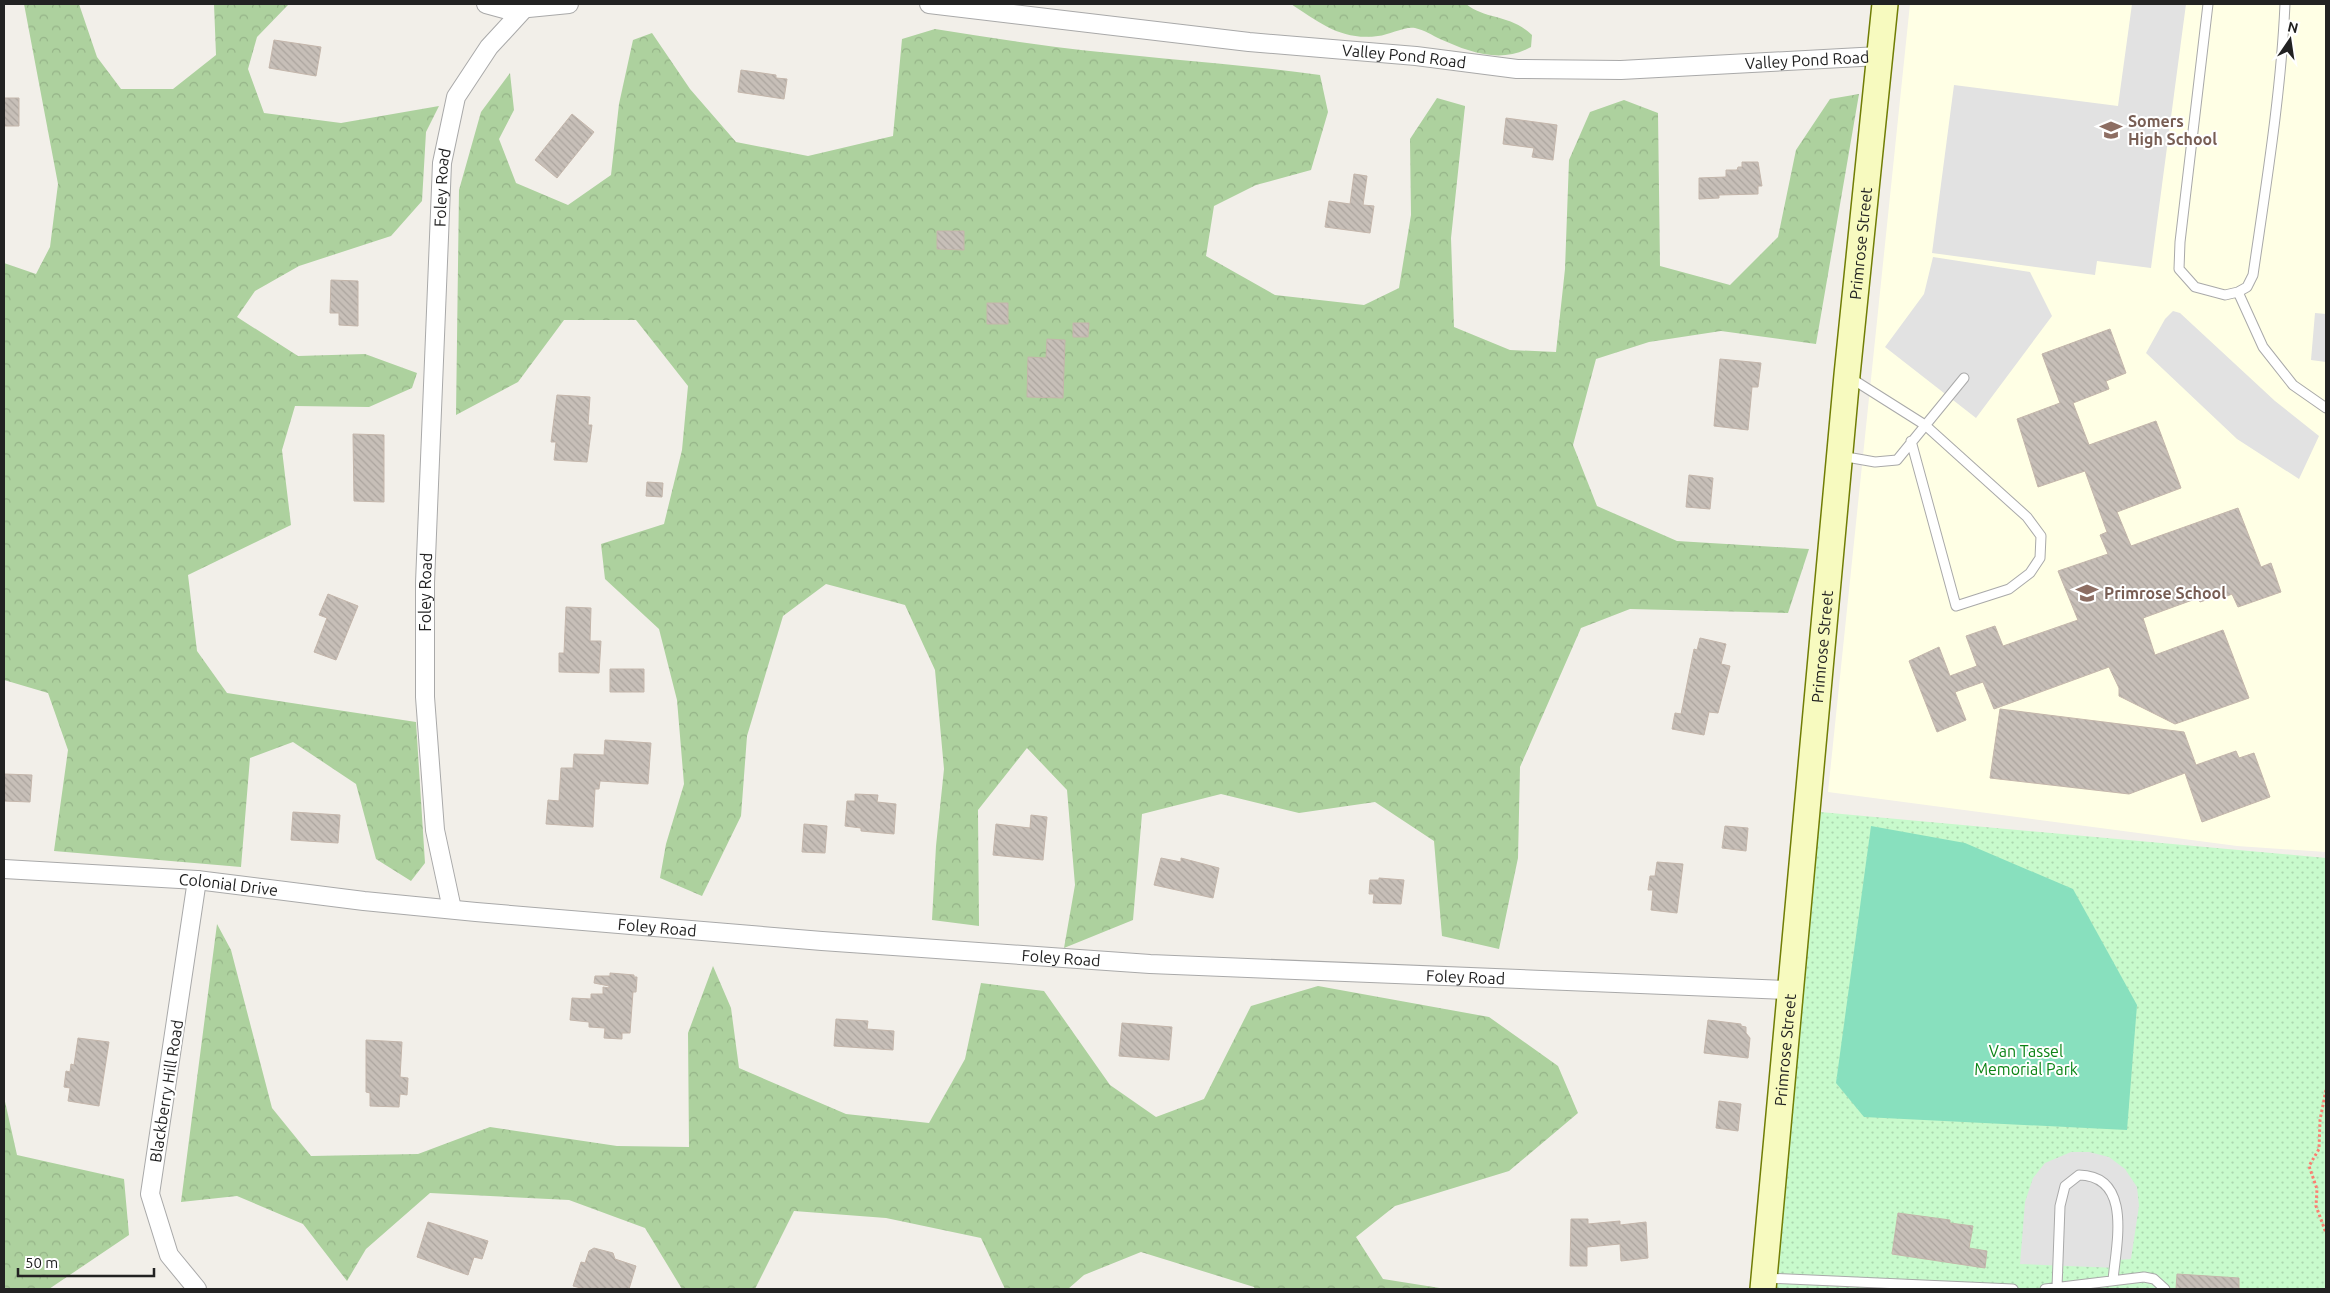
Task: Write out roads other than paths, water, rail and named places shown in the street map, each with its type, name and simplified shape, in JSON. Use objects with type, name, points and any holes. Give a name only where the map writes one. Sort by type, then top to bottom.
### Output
[{"type":"main road","name":"Primrose Street","points":[[1764,1284],[1789,990],[1847,375],[1885,4]]},
{"type":"street","points":[[486,4],[508,10],[569,4]]},
{"type":"street","name":"Valley Pond Road","points":[[929,4],[1249,42],[1416,56],[1517,69],[1621,70],[1879,56]]},
{"type":"street","name":"Foley Road","points":[[524,9],[489,47],[456,97],[442,163],[425,574],[425,697],[435,830],[452,909],[812,940],[1150,964],[1789,990]]},
{"type":"street","name":"Colonial Drive","points":[[4,869],[197,880],[364,902],[452,909]]},
{"type":"street","name":"Blackberry Hill Road","points":[[197,880],[150,1194],[169,1255],[197,1289]]},
{"type":"lane","points":[[2208,4],[2180,242],[2179,269],[2195,287],[2225,295],[2238,292],[2247,287],[2253,275],[2272,138],[2284,35],[2285,4]]},
{"type":"lane","points":[[2238,292],[2262,347],[2293,385],[2326,408]]},
{"type":"lane","points":[[1847,375],[1925,425],[2027,517],[2041,536],[2040,558],[2030,573],[2009,589],[1956,606],[1911,441]]},
{"type":"lane","points":[[1840,456],[1875,462],[1897,460],[1964,378]]},
{"type":"lane","points":[[2057,1288],[2060,1206],[2065,1186],[2079,1175],[2100,1179],[2110,1189],[2115,1198],[2118,1222],[2113,1280]]},
{"type":"lane","points":[[2046,1289],[2144,1278],[2154,1279],[2164,1288]]},
{"type":"lane","points":[[1764,1284],[2022,1289]]},
{"type":"place","name":"Somers High School","points":[[2111,130]]},
{"type":"place","name":"Primrose School","points":[[2087,593]]},
{"type":"park label","name":"Van Tassel Memorial Park","points":[[2026,1060]]}]
